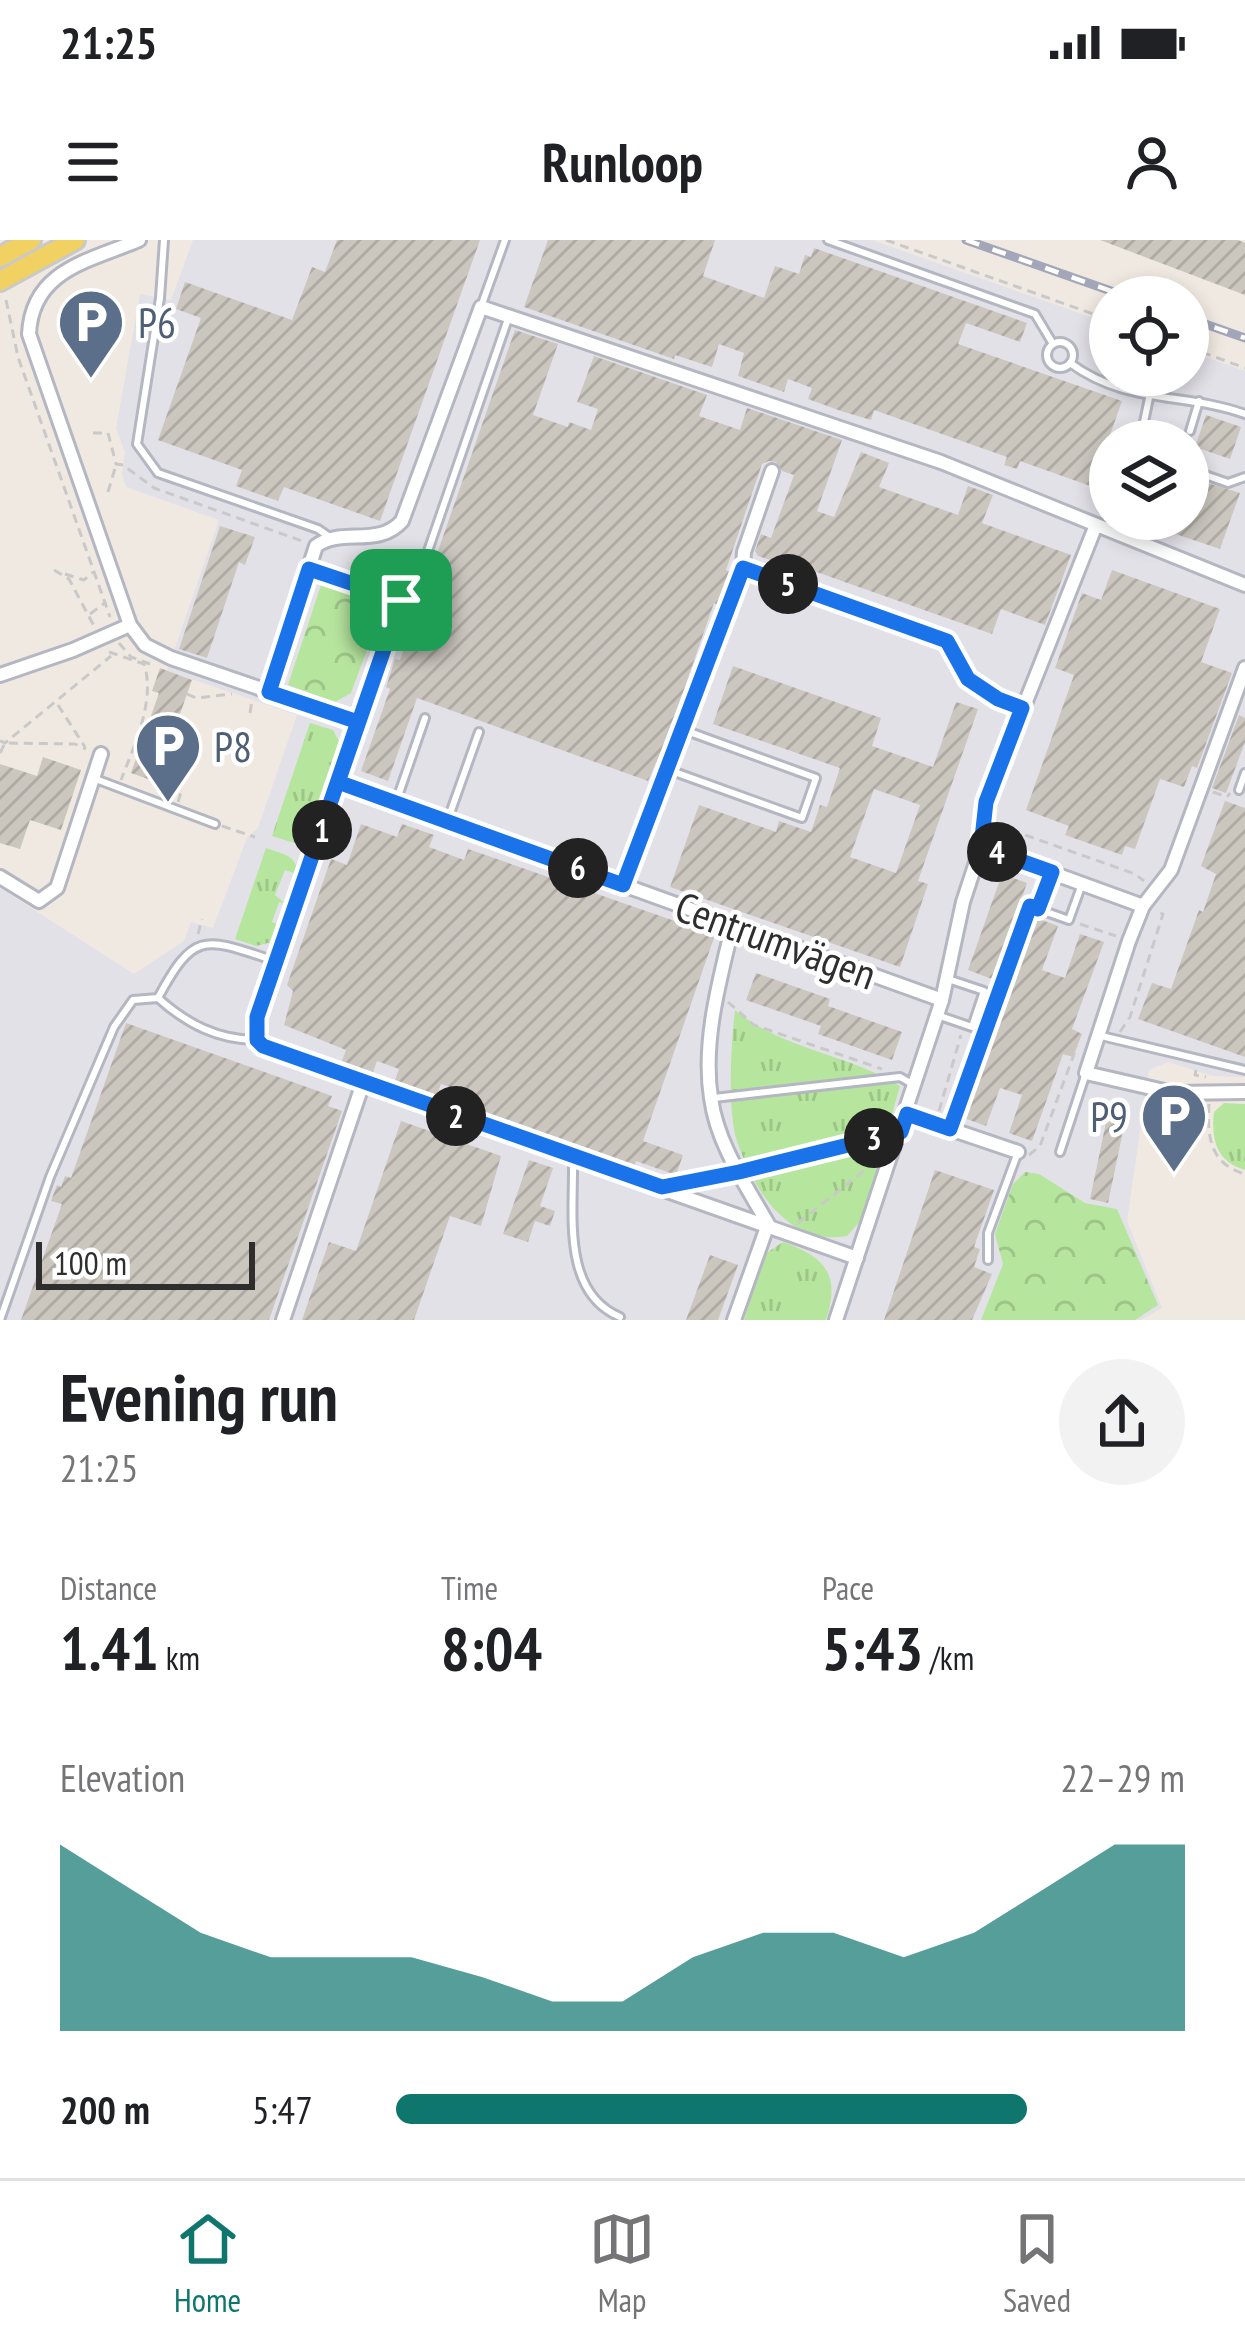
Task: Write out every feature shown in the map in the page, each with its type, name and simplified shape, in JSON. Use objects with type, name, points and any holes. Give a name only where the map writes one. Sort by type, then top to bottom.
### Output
[{"type":"main road","points":[[0,257],[31,240]]},
{"type":"main road","points":[[4,288],[75,240]]},
{"type":"street","points":[[139,240],[52,280],[36,296],[29,334],[130,625],[145,645],[171,658],[358,722],[257,1017],[257,1040],[271,1051],[857,1258]]},
{"type":"street","points":[[269,692],[316,546],[331,538],[373,538],[395,530],[402,521],[481,308],[941,463],[1089,522]]},
{"type":"street","points":[[623,885],[743,568],[744,551],[772,471]]},
{"type":"street","points":[[836,1320],[942,1000],[962,902],[981,847],[986,802],[1090,540]]},
{"type":"street","points":[[1133,540],[1245,585]]},
{"type":"street","points":[[743,568],[947,641],[968,679],[1022,708]]},
{"type":"street","points":[[0,675],[130,625]]},
{"type":"street","points":[[1245,668],[1171,870],[1147,901],[1129,940],[1086,1073],[1173,1093],[1207,1084],[1245,1092]]},
{"type":"street","points":[[0,877],[39,901],[58,888],[101,754]]},
{"type":"street","name":"Centrumvägen","points":[[338,782],[942,1000]]},
{"type":"street","points":[[981,847],[1082,884],[1147,901]]},
{"type":"street","points":[[733,924],[717,993],[710,1098],[723,1141],[768,1224],[734,1320]]},
{"type":"street","points":[[283,1320],[363,1082]]},
{"type":"street","points":[[907,1114],[1018,1152]]},
{"type":"lane","points":[[164,240],[160,298],[137,444],[158,473],[331,538]]},
{"type":"lane","points":[[481,308],[505,240]]},
{"type":"lane","points":[[828,240],[1035,314],[1053,344]]},
{"type":"lane","points":[[358,722],[401,600],[419,578],[508,316]]},
{"type":"lane","points":[[1053,344],[1070,346],[1073,355],[1062,368],[1050,364],[1048,351],[1053,344]]},
{"type":"lane","points":[[1070,363],[1098,380],[1149,398],[1199,400],[1245,414]]},
{"type":"lane","points":[[1145,420],[1149,398]]},
{"type":"lane","points":[[1193,420],[1199,400]]},
{"type":"lane","points":[[1209,476],[1228,483],[1245,477]]},
{"type":"lane","points":[[309,569],[401,600]]},
{"type":"lane","points":[[396,803],[425,718]]},
{"type":"lane","points":[[668,770],[802,818],[816,778],[684,730]]},
{"type":"lane","points":[[447,821],[479,732]]},
{"type":"lane","points":[[1239,790],[1245,773]]},
{"type":"lane","points":[[93,778],[215,824]]},
{"type":"lane","points":[[1052,872],[1038,909],[1069,920],[1082,884]]},
{"type":"lane","points":[[158,998],[179,960],[205,943],[222,943],[275,961]]},
{"type":"lane","points":[[937,1015],[972,1027],[984,991],[948,979]]},
{"type":"lane","points":[[0,1320],[50,1177],[114,1027],[133,1000],[158,998],[184,1021],[232,1040],[257,1040]]},
{"type":"lane","points":[[1097,1035],[1245,1070]]},
{"type":"lane","points":[[1060,1152],[1086,1073]]},
{"type":"lane","points":[[710,1098],[900,1077],[916,1086]]},
{"type":"lane","points":[[988,1260],[988,1233],[1018,1152]]},
{"type":"lane","points":[[573,1157],[575,1252],[595,1304],[620,1317]]},
{"type":"lane","points":[[0,1290],[13,1282]]},
{"type":"path","points":[[886,240],[1089,312]]},
{"type":"path","points":[[0,300],[4,288]]},
{"type":"path","points":[[0,322],[8,321]]},
{"type":"path","points":[[1209,355],[1245,368]]},
{"type":"path","points":[[108,492],[116,464]]},
{"type":"path","points":[[54,570],[87,579],[94,570]]},
{"type":"path","points":[[64,574],[112,656],[144,664],[148,677],[140,729],[118,788]]},
{"type":"path","points":[[0,753],[2,742],[112,656]]},
{"type":"path","points":[[148,677],[155,680]]},
{"type":"path","points":[[187,694],[196,698],[231,694]]},
{"type":"path","points":[[56,702],[86,748]]},
{"type":"path","points":[[2,742],[75,744],[127,765]]},
{"type":"path","points":[[984,821],[1135,874],[1147,901],[1163,914],[1130,1017],[1115,1039]]},
{"type":"path","points":[[215,824],[255,837]]},
{"type":"path","points":[[950,1129],[1030,906],[1038,909]]},
{"type":"path","points":[[202,919],[197,934],[205,943]]},
{"type":"path","points":[[1069,920],[1129,940]]},
{"type":"path","points":[[717,993],[754,1024],[900,1077]]},
{"type":"path","points":[[935,1124],[965,1024]]},
{"type":"path","points":[[1018,1152],[1027,1156],[1038,1152],[1077,1046]]},
{"type":"path","points":[[1198,1060],[1195,1075],[1207,1084],[1212,1149],[1222,1164],[1245,1174]]},
{"type":"path","points":[[662,1187],[901,1132]]},
{"type":"path","points":[[786,1231],[896,1147]]},
{"type":"shaded area","points":[[193,240],[872,240],[1089,317],[1089,396],[1209,396],[1209,358],[1245,371],[1245,1077],[1213,1076],[1168,1062],[1149,1070],[1127,1221],[1162,1308],[1141,1320],[0,1320],[0,888],[134,974],[184,941],[191,922],[213,928],[247,838],[258,828],[297,715],[167,671],[219,520],[126,487],[122,474],[125,453],[116,428],[140,294],[171,300]]},
{"type":"green space","points":[[329,582],[369,592],[378,600],[367,623],[373,634],[351,693],[335,702],[288,685],[321,585]]},
{"type":"green space","points":[[310,723],[333,730],[341,745],[309,837],[294,843],[272,836]]},
{"type":"green space","points":[[266,848],[292,859],[297,874],[285,870],[275,895],[286,904],[279,902],[272,922],[279,925],[272,942],[256,946],[235,939]]},
{"type":"green space","points":[[735,1010],[773,1034],[900,1086],[863,1218],[847,1236],[826,1237],[791,1224],[753,1178],[737,1141],[732,1113]]},
{"type":"green space","points":[[1224,1103],[1245,1104],[1245,1170],[1222,1155],[1215,1140],[1214,1112]]},
{"type":"green space","points":[[1025,1172],[1039,1174],[1085,1203],[1117,1209],[1158,1305],[1135,1320],[981,1320],[1003,1264],[995,1234],[1013,1184]]},
{"type":"green space","points":[[783,1242],[810,1254],[826,1269],[832,1291],[826,1320],[744,1320],[765,1254]]},
{"type":"building","points":[[337,240],[480,240],[380,521],[284,487],[278,501],[236,486],[242,470],[158,440],[201,318],[176,309],[185,282],[292,320],[312,267],[325,272]]},
{"type":"building","points":[[548,240],[715,240],[703,276],[764,298],[775,266],[799,274],[805,255],[811,257],[814,248],[1027,323],[1020,342],[966,323],[958,344],[1089,390],[1089,396],[1122,401],[1115,420],[1089,420],[1089,486],[1020,461],[1017,469],[1004,465],[1007,457],[874,410],[871,420],[841,411],[808,399],[812,388],[788,379],[784,392],[738,376],[744,353],[719,344],[712,367],[675,355],[674,359],[524,307]]},
{"type":"building","points":[[1100,240],[1245,243],[1245,295],[1209,281],[1209,276],[1195,276]]},
{"type":"building","points":[[515,330],[558,344],[533,415],[591,430],[598,409],[577,402],[594,356],[707,395],[699,416],[740,430],[747,408],[842,440],[817,511],[834,517],[861,452],[889,463],[879,487],[958,515],[968,486],[993,495],[982,523],[1071,555],[1045,625],[1001,609],[992,634],[774,557],[773,561],[758,556],[755,551],[761,534],[771,538],[794,475],[769,461],[762,464],[726,570],[730,572],[648,781],[417,698],[388,781],[361,771],[390,689],[386,687],[395,659],[400,660]]},
{"type":"building","points":[[1206,415],[1241,427],[1230,459],[1209,452],[1209,420],[1204,420]]},
{"type":"building","points":[[1209,483],[1240,493],[1220,549],[1193,540],[1209,540]]},
{"type":"building","points":[[220,526],[255,537],[245,565],[239,562],[207,658],[179,649]]},
{"type":"building","points":[[1112,570],[1220,609],[1201,662],[1232,673],[1197,768],[1192,766],[1184,787],[1160,779],[1135,849],[1125,846],[1122,855],[1065,835],[1069,826],[1026,810],[1074,675],[1055,668],[1082,593],[1101,600]]},
{"type":"building","points":[[733,666],[881,718],[872,746],[933,767],[956,702],[978,709],[918,881],[928,884],[900,967],[670,887],[699,805],[776,832],[779,821],[811,832],[820,805],[827,807],[840,768],[713,724]],"holes":[[[874,789],[920,805],[896,873],[850,857]]]},
{"type":"building","points":[[160,668],[192,680],[156,782],[131,773],[159,693],[152,691]]},
{"type":"building","points":[[1239,715],[1245,718],[1245,742],[1226,793],[1212,788]]},
{"type":"building","points":[[43,757],[81,770],[61,830],[30,820],[20,849],[0,843],[0,764],[37,776]]},
{"type":"building","points":[[1225,801],[1245,808],[1245,1057],[1138,1019],[1152,983],[1171,989],[1199,910],[1203,912],[1216,874],[1201,866]]},
{"type":"building","points":[[361,824],[397,837],[402,824],[434,835],[429,847],[464,860],[468,849],[715,935],[643,1141],[683,1155],[676,1175],[467,1106],[471,1094],[441,1084],[436,1098],[394,1083],[399,1069],[377,1061],[373,1072],[342,1061],[346,1050],[284,1025],[293,991],[287,985],[331,859],[347,865]]},
{"type":"building","points":[[1002,874],[1027,883],[1017,911],[1058,926],[1042,970],[1065,978],[1080,934],[1104,942],[1072,1029],[1082,1034],[1073,1057],[1063,1054],[1032,1141],[1009,1133],[1022,1095],[1000,1088],[986,1126],[964,1118],[1008,985],[968,970]]},
{"type":"building","points":[[756,973],[830,999],[828,1006],[902,1032],[892,1060],[818,1034],[821,1026],[746,1000]]},
{"type":"building","points":[[126,1023],[332,1096],[328,1106],[342,1111],[269,1320],[21,1320],[62,1204],[51,1201],[57,1185],[61,1187],[65,1176],[71,1178]]},
{"type":"building","points":[[1109,1108],[1127,1112],[1108,1203],[1090,1199]]},
{"type":"building","points":[[401,1121],[501,1156],[481,1226],[450,1216],[414,1320],[302,1320],[329,1242],[356,1251]]},
{"type":"building","points":[[529,1160],[553,1168],[540,1206],[555,1211],[550,1226],[535,1221],[528,1242],[503,1234]]},
{"type":"building","points":[[935,1170],[994,1190],[974,1247],[980,1249],[974,1267],[992,1274],[972,1320],[884,1320]]},
{"type":"building","points":[[710,1255],[738,1265],[718,1320],[686,1320]]},
{"type":"railway","points":[[966,240],[1089,283]]},
{"type":"railway","points":[[1209,325],[1245,338]]},
{"type":"place","name":"P6","points":[[91,381]]},
{"type":"place","name":"P8","points":[[168,805]]},
{"type":"place","name":"P9","points":[[1174,1175]]},
{"type":"route","points":[[743,568],[947,641],[968,679],[1022,708],[986,802],[981,847],[1052,872],[1038,909],[1030,906],[950,1129],[907,1114],[901,1132],[662,1187],[263,1046],[257,1040],[257,1017],[358,722],[269,692],[309,569],[401,600],[338,782],[623,885],[743,568]]}]
